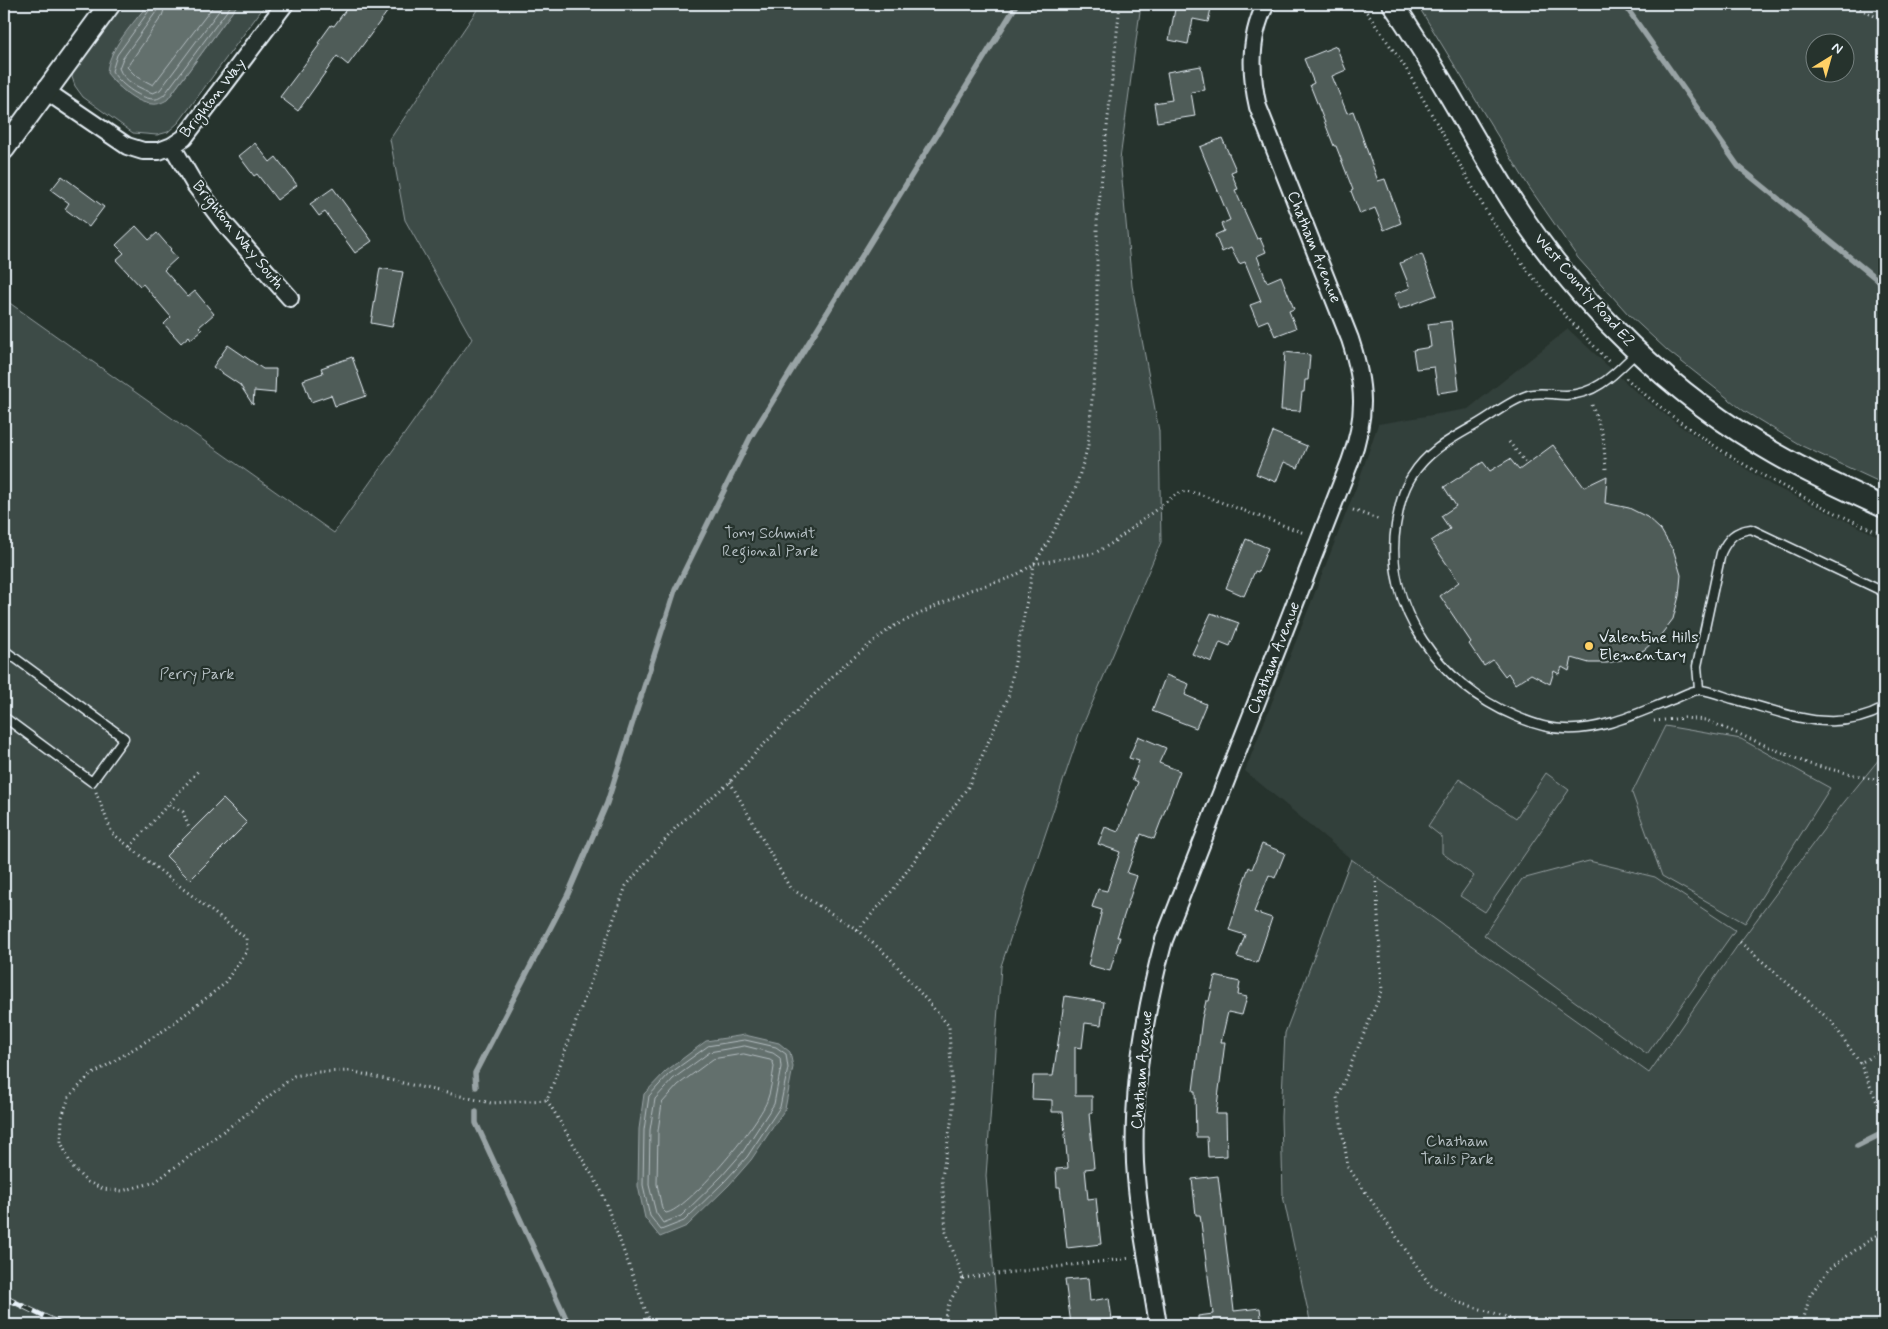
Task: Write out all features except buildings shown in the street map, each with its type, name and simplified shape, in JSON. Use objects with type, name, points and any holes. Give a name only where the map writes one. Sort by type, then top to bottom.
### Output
[{"type":"street","points":[[4,149],[110,4]]},
{"type":"street","name":"Brighton Way","points":[[46,91],[127,146],[143,151],[159,151],[172,146],[184,138],[285,4]]},
{"type":"street","name":"Chatham Avenue","points":[[1158,1325],[1137,1188],[1135,1106],[1140,1047],[1150,992],[1164,940],[1356,446],[1362,420],[1362,393],[1359,367],[1350,339],[1258,107],[1252,84],[1251,61],[1254,38],[1261,13],[1266,4]]},
{"type":"street","name":"West County Road E2","points":[[1393,4],[1424,52],[1486,160],[1547,252],[1585,297],[1637,352],[1673,383],[1721,419],[1775,454],[1884,507]]},
{"type":"street","name":"Brighton Way South","points":[[172,146],[195,185],[223,222],[290,298]]},
{"type":"lane","points":[[1637,352],[1604,383],[1587,392],[1568,395],[1529,394],[1512,403],[1438,448],[1413,475],[1398,510],[1395,548],[1397,583],[1410,619],[1431,653],[1454,678],[1482,700],[1533,724],[1563,730],[1588,730],[1699,689],[1816,722],[1847,722],[1869,716],[1884,708]]},
{"type":"lane","points":[[1699,689],[1697,666],[1720,557],[1726,542],[1740,531],[1751,529],[1884,592]]},
{"type":"lane","points":[[4,650],[124,738],[92,782],[4,717]]},
{"type":"path","points":[[858,930],[893,890],[968,787],[1008,698],[1034,564],[1076,490],[1088,446],[1097,341],[1097,222],[1120,4]]},
{"type":"path","points":[[1361,4],[1405,67],[1490,218],[1528,270],[1563,313],[1602,355]]},
{"type":"path","points":[[1852,4],[1884,21]]},
{"type":"path","points":[[1632,383],[1692,430],[1763,476],[1810,501],[1884,536]]},
{"type":"path","points":[[1592,405],[1603,436],[1606,469]]},
{"type":"path","points":[[1509,442],[1527,464]]},
{"type":"path","points":[[547,1100],[626,886],[677,826],[730,782],[758,750],[843,666],[892,627],[970,590],[1013,577],[1034,564],[1095,554],[1114,542],[1176,494],[1186,491],[1199,494],[1320,539]]},
{"type":"path","points":[[1353,510],[1380,520]]},
{"type":"path","points":[[1651,720],[1660,721],[1684,718],[1706,720],[1809,764],[1884,782]]},
{"type":"path","points":[[130,847],[198,771]]},
{"type":"path","points":[[92,782],[112,833],[246,938],[247,951],[223,985],[166,1029],[88,1077],[69,1097],[62,1117],[61,1142],[72,1167],[86,1182],[103,1189],[122,1191],[155,1182],[252,1110],[294,1076],[302,1074],[350,1071],[491,1103],[547,1100]]},
{"type":"path","points":[[730,782],[790,888],[858,930],[890,957],[949,1026],[954,1111],[942,1177],[946,1232],[963,1278],[949,1303],[943,1325]]},
{"type":"path","points":[[169,805],[183,812],[188,828]]},
{"type":"path","points":[[1376,877],[1382,991],[1337,1097],[1348,1167],[1430,1285],[1457,1302],[1504,1316],[1523,1325]]},
{"type":"path","points":[[1740,942],[1831,1021],[1860,1063],[1884,1118]]},
{"type":"path","points":[[1860,1063],[1884,1050]]},
{"type":"path","points":[[547,1100],[601,1190],[651,1325]]},
{"type":"path","points":[[1802,1325],[1810,1295],[1829,1269],[1884,1230]]},
{"type":"path","points":[[963,1278],[1148,1256]]},
{"type":"shaded area","name":"Valentine Hills Elementary","points":[[1568,329],[1635,391],[1680,426],[1771,485],[1884,539],[1884,753],[1841,806],[1740,942],[1649,1073],[1351,859],[1245,771],[1359,480],[1378,424],[1468,409]]},
{"type":"green space","points":[[122,4],[148,4],[112,53],[112,80],[131,95],[145,102],[152,103],[168,99],[238,4],[266,4],[179,122],[168,132],[157,135],[133,133],[83,97],[75,86],[72,77],[74,69]]},
{"type":"green space","name":"Tony Schmidt Regional Park","points":[[483,4],[1141,4],[1120,159],[1132,286],[1159,431],[1161,542],[1079,734],[1001,966],[986,1176],[998,1325],[4,1325],[4,299],[334,533],[472,339],[405,220],[390,139],[479,7]]},
{"type":"green space","points":[[1417,4],[1884,4],[1884,484],[1802,446],[1744,411],[1668,351],[1628,314],[1578,258],[1529,187]]},
{"type":"green space","points":[[1665,726],[1741,739],[1830,788],[1745,923],[1662,876],[1632,793]]},
{"type":"green space","name":"Chatham Trails Park","points":[[1884,753],[1884,1325],[1311,1325],[1283,1196],[1281,1117],[1285,1033],[1351,859],[1649,1073],[1740,942],[1841,806]]},
{"type":"green space","points":[[1546,773],[1569,790],[1485,912],[1460,896],[1474,876],[1442,853],[1442,837],[1428,826],[1459,779],[1516,818]]},
{"type":"green space","points":[[1589,861],[1655,877],[1735,930],[1647,1054],[1484,935],[1522,879]]},
{"type":"water","points":[[148,4],[238,4],[167,100],[156,104],[139,101],[121,88],[107,73],[108,64],[117,46]]},
{"type":"water","points":[[745,1035],[779,1043],[790,1052],[793,1067],[785,1109],[751,1160],[729,1185],[687,1226],[660,1237],[645,1218],[638,1186],[639,1129],[644,1094],[666,1071],[706,1041]]},
{"type":"waterway","points":[[476,1087],[475,1073],[568,894],[607,803],[675,590],[750,438],[1016,4]]},
{"type":"waterway","points":[[1624,4],[1738,166],[1884,285]]},
{"type":"waterway","points":[[476,1112],[476,1123],[569,1325]]},
{"type":"waterway","points":[[1857,1146],[1881,1134]]},
{"type":"railway","points":[[4,1297],[62,1325]]},
{"type":"place","name":"Valentine Hills Elementary","points":[[1589,646]]},
{"type":"park label","name":"Perry Park","points":[[197,674]]}]
